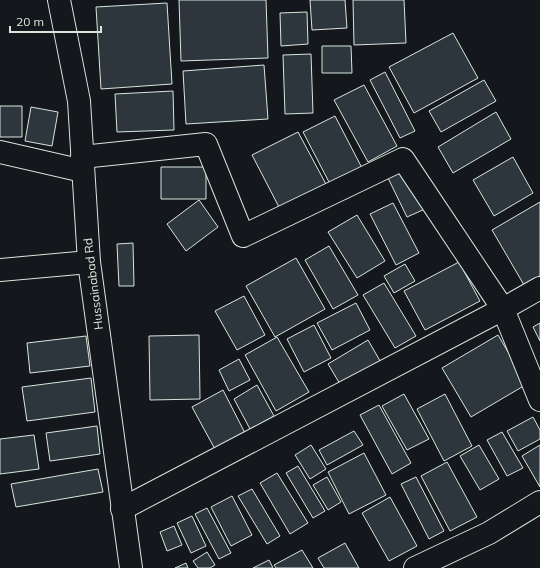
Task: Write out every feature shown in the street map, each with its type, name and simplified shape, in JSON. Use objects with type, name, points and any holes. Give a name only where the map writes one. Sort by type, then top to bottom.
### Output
[{"type":"street","name":"Hussainabad Rd","points":[[59,0],[79,101],[89,262],[130,568]]},
{"type":"street","points":[[0,152],[83,164],[206,144],[243,236],[403,159],[503,309],[540,400]]},
{"type":"street","points":[[0,270],[89,262]]},
{"type":"street","points":[[122,509],[503,309],[540,288]]},
{"type":"street","points":[[415,568],[489,534],[540,502]]},
{"type":"building","points":[[179,0],[266,0],[268,58],[181,61]]},
{"type":"building","points":[[310,0],[345,0],[347,28],[312,30]]},
{"type":"building","points":[[353,0],[404,0],[406,43],[354,45]]},
{"type":"building","points":[[167,3],[172,84],[101,89],[96,7]]},
{"type":"building","points":[[307,12],[308,44],[281,46],[280,13]]},
{"type":"building","points":[[453,33],[478,78],[414,113],[389,67]]},
{"type":"building","points":[[322,46],[351,46],[352,73],[322,73]]},
{"type":"building","points":[[311,54],[313,113],[285,114],[283,55]]},
{"type":"building","points":[[264,65],[268,119],[186,124],[183,71]]},
{"type":"building","points":[[385,72],[415,131],[400,138],[370,80]]},
{"type":"building","points":[[484,80],[496,101],[441,132],[429,111]]},
{"type":"building","points":[[364,85],[397,146],[368,162],[334,100]]},
{"type":"building","points":[[173,91],[174,130],[117,132],[115,94]]},
{"type":"building","points":[[0,106],[22,106],[22,137],[0,137]]},
{"type":"building","points":[[31,107],[58,112],[52,146],[25,141]]},
{"type":"building","points":[[496,112],[511,139],[453,173],[438,147]]},
{"type":"building","points":[[335,116],[362,168],[330,184],[303,132]]},
{"type":"building","points":[[298,132],[327,186],[280,209],[252,155]]},
{"type":"building","points":[[513,157],[533,193],[494,216],[473,180]]},
{"type":"building","points":[[161,167],[206,167],[206,199],[161,199]]},
{"type":"building","points":[[406,170],[425,209],[407,217],[388,178]]},
{"type":"building","points":[[199,200],[218,227],[186,251],[167,224]]},
{"type":"building","points":[[540,202],[540,276],[524,285],[492,230]]},
{"type":"building","points":[[393,203],[419,253],[396,265],[370,214]]},
{"type":"building","points":[[357,215],[385,261],[357,278],[328,232]]},
{"type":"building","points":[[133,243],[134,286],[119,286],[117,244]]},
{"type":"building","points":[[329,246],[358,295],[333,309],[305,260]]},
{"type":"building","points":[[296,258],[325,309],[275,337],[246,286]]},
{"type":"building","points":[[459,262],[480,301],[425,330],[404,291]]},
{"type":"building","points":[[405,264],[415,281],[394,293],[384,276]]},
{"type":"building","points":[[384,283],[416,336],[395,348],[363,295]]},
{"type":"building","points":[[244,296],[265,335],[237,350],[215,311]]},
{"type":"building","points":[[356,303],[370,330],[332,350],[317,323]]},
{"type":"building","points":[[540,323],[540,341],[533,327]]},
{"type":"building","points":[[314,325],[331,358],[304,372],[287,339]]},
{"type":"building","points":[[199,335],[200,399],[150,400],[149,336]]},
{"type":"building","points":[[498,335],[527,384],[471,417],[442,368]]},
{"type":"building","points":[[86,336],[90,366],[30,373],[27,343]]},
{"type":"building","points":[[277,337],[309,392],[276,411],[245,355]]},
{"type":"building","points":[[368,340],[383,366],[343,389],[328,364]]},
{"type":"building","points":[[239,359],[250,380],[229,391],[219,370]]},
{"type":"building","points":[[91,378],[95,412],[27,421],[22,387]]},
{"type":"building","points":[[257,385],[274,416],[250,429],[234,399]]},
{"type":"building","points":[[223,390],[246,435],[216,451],[192,407]]},
{"type":"building","points":[[404,394],[429,439],[407,450],[382,406]]},
{"type":"building","points":[[445,394],[472,446],[444,461],[417,409]]},
{"type":"building","points":[[379,405],[411,463],[392,474],[360,415]]},
{"type":"building","points":[[533,417],[540,430],[540,439],[518,451],[507,431]]},
{"type":"building","points":[[97,426],[100,454],[50,461],[46,433]]},
{"type":"building","points":[[354,431],[363,445],[327,465],[319,450]]},
{"type":"building","points":[[502,432],[523,468],[507,476],[487,440]]},
{"type":"building","points":[[34,435],[39,469],[0,474],[0,439]]},
{"type":"building","points":[[311,445],[326,469],[310,479],[295,455]]},
{"type":"building","points":[[479,445],[499,479],[480,490],[460,456]]},
{"type":"building","points":[[540,445],[540,487],[522,456]]},
{"type":"building","points":[[364,453],[386,495],[349,514],[328,472]]},
{"type":"building","points":[[447,462],[477,517],[450,531],[421,476]]},
{"type":"building","points":[[298,466],[325,511],[313,518],[286,473]]},
{"type":"building","points":[[98,469],[103,492],[16,507],[11,484]]},
{"type":"building","points":[[277,473],[308,523],[290,534],[260,483]]},
{"type":"building","points":[[327,477],[341,502],[328,510],[313,485]]},
{"type":"building","points":[[416,477],[444,531],[429,539],[401,484]]},
{"type":"building","points":[[252,489],[280,536],[267,544],[238,496]]},
{"type":"building","points":[[232,496],[252,535],[231,546],[211,507]]},
{"type":"building","points":[[390,497],[417,546],[389,561],[362,513]]},
{"type":"building","points":[[207,508],[231,553],[219,559],[195,514]]},
{"type":"building","points":[[192,516],[206,546],[191,553],[177,523]]},
{"type":"building","points":[[174,526],[182,545],[167,551],[160,532]]},
{"type":"building","points":[[345,543],[359,568],[324,568],[318,558]]},
{"type":"building","points":[[302,550],[313,568],[276,568],[274,565]]},
{"type":"building","points":[[207,552],[215,565],[210,568],[198,568],[193,561]]},
{"type":"building","points":[[269,560],[273,568],[253,568]]},
{"type":"building","points":[[186,563],[188,568],[175,568]]}]
